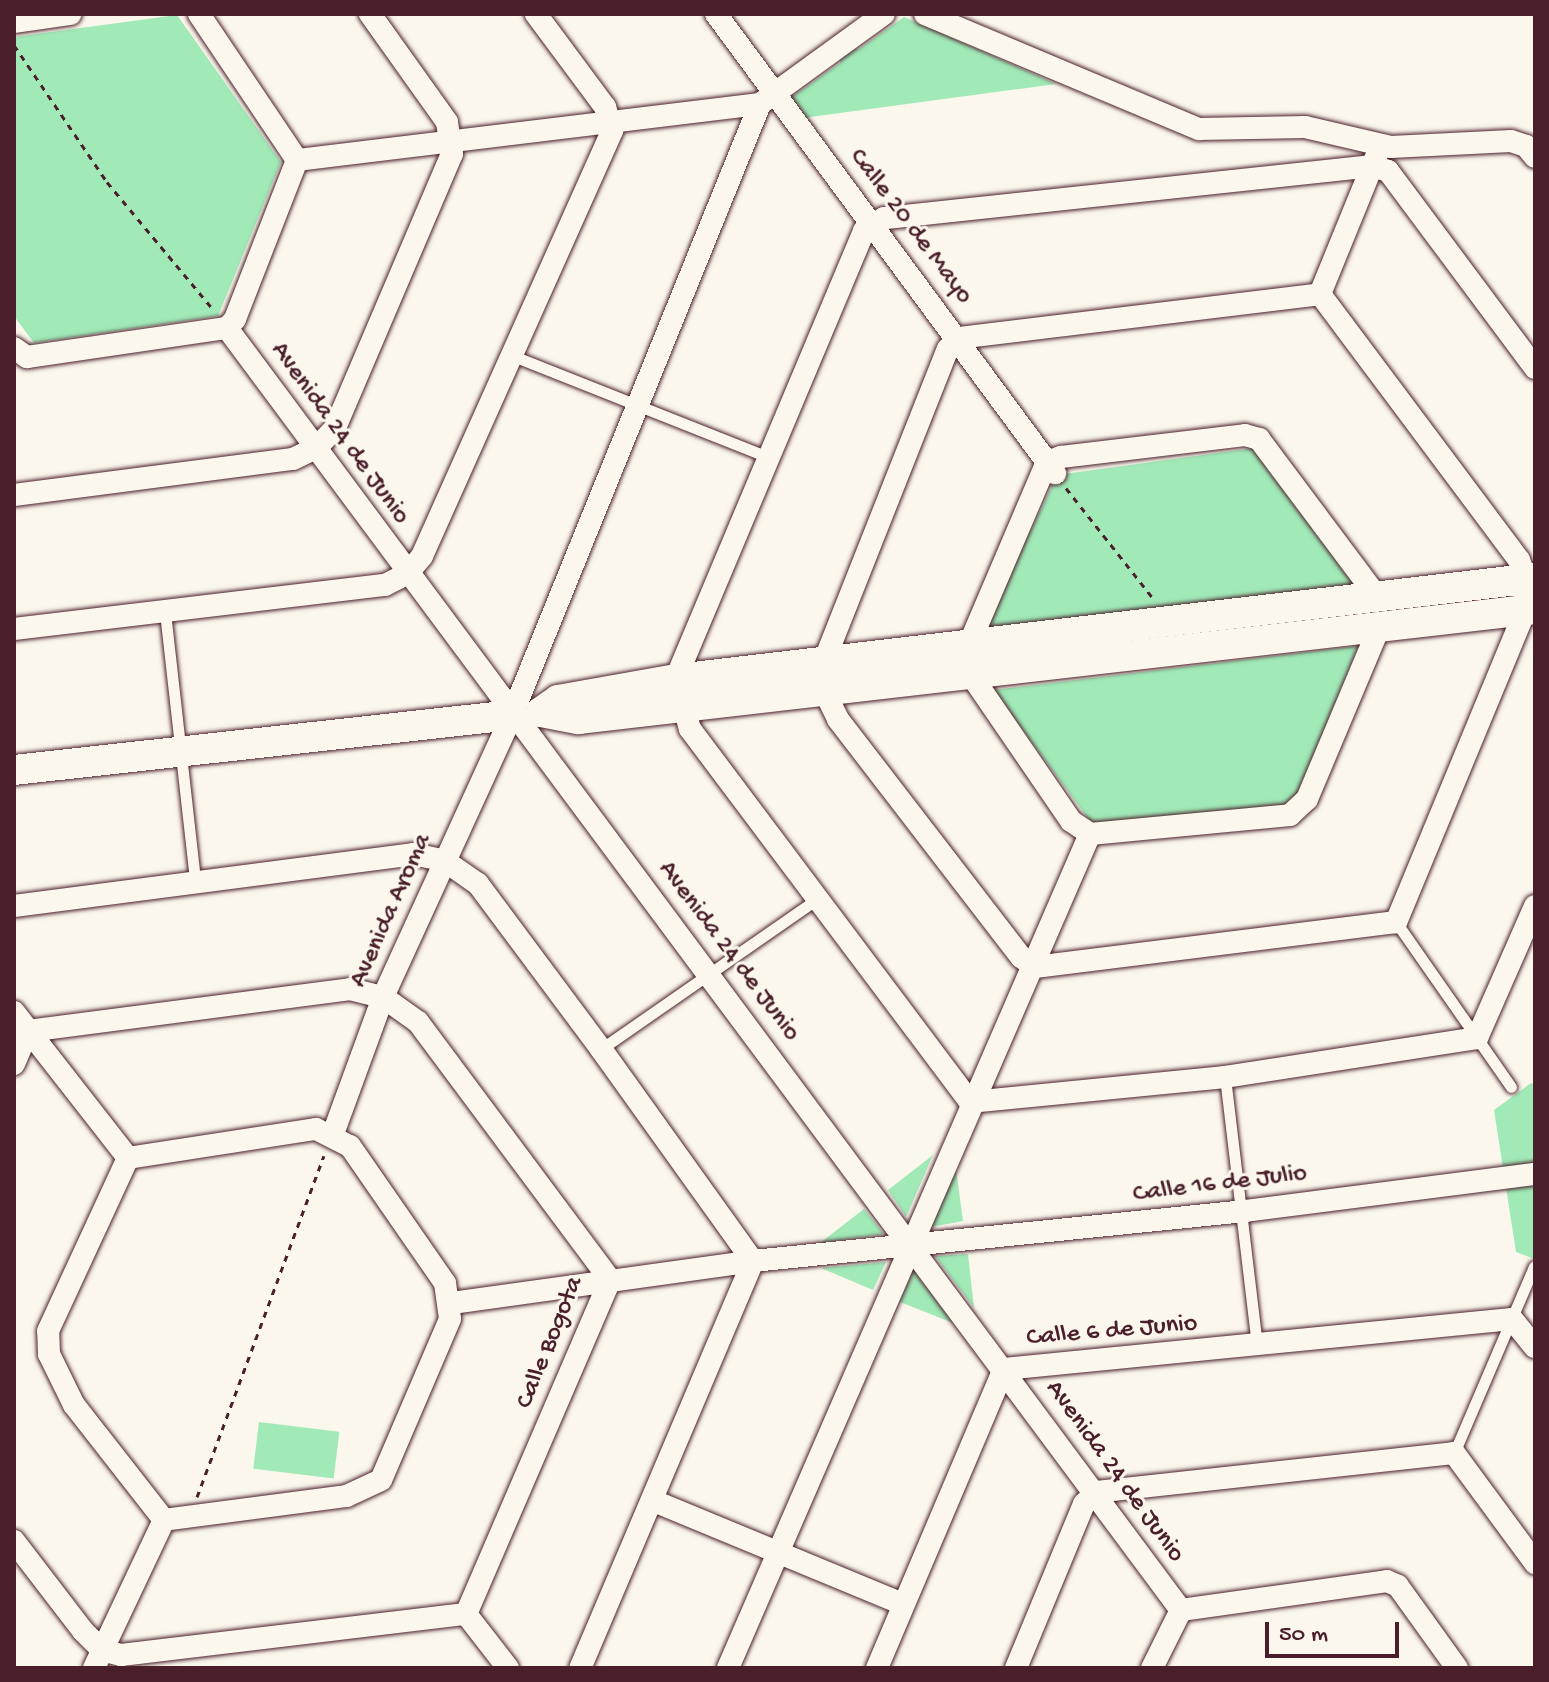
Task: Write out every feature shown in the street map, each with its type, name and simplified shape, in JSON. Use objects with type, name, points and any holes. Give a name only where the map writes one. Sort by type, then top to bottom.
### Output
[{"type":"street","points":[[14,22],[70,14]]},
{"type":"street","points":[[199,14],[297,160]]},
{"type":"street","points":[[14,495],[293,459],[316,448],[335,428],[453,141],[447,122],[370,14]]},
{"type":"street","points":[[14,629],[385,585],[407,574],[422,556],[612,131],[612,119],[536,14]]},
{"type":"street","name":"Calle 20 de Mayo","points":[[716,14],[768,100],[873,225],[1052,469]]},
{"type":"street","points":[[297,160],[768,100],[884,14]]},
{"type":"street","points":[[925,14],[1199,129],[1305,127],[1376,156],[1535,368]]},
{"type":"street","name":"Avenida Aroma","points":[[333,1134],[383,997],[445,861],[526,713],[639,406],[768,100]]},
{"type":"street","points":[[678,693],[765,456],[864,231],[884,218],[1376,156],[1531,152]]},
{"type":"street","points":[[1320,294],[1376,156]]},
{"type":"street","points":[[14,348],[27,357],[227,328],[297,160]]},
{"type":"street","points":[[1320,294],[1519,560],[1530,579],[1530,610],[1396,922],[1035,967],[1021,957],[838,719],[824,678],[948,349],[958,338],[1320,294]]},
{"type":"street","name":"Avenida 24 de Junio","points":[[227,328],[407,574],[526,713],[710,973],[1181,1610]]},
{"type":"street","points":[[970,661],[1052,469],[1245,435],[1259,439],[1379,613]]},
{"type":"street","points":[[14,770],[526,713],[558,700],[678,693],[824,678],[1379,613],[1530,579]]},
{"type":"street","points":[[970,661],[1173,623],[1379,613],[1530,610]]},
{"type":"street","points":[[970,661],[1071,821],[1090,834],[1301,810],[1379,613]]},
{"type":"street","points":[[678,693],[815,900],[970,1102]]},
{"type":"street","points":[[728,1668],[970,1102],[1035,967],[1090,834]]},
{"type":"street","points":[[14,906],[413,854],[445,861],[478,884],[601,1049],[753,1261],[654,1501],[580,1668]]},
{"type":"street","points":[[970,1102],[1225,1077],[1477,1038],[1535,906]]},
{"type":"street","name":"Calle Bogota","points":[[28,1031],[350,989],[383,997],[418,1022],[610,1280],[466,1614]]},
{"type":"street","points":[[14,1012],[128,1158]]},
{"type":"street","points":[[14,1064],[28,1031]]},
{"type":"street","points":[[128,1158],[316,1129],[333,1134],[350,1146],[445,1283],[452,1303],[381,1480],[346,1496],[189,1520],[164,1520]]},
{"type":"street","points":[[128,1158],[48,1331],[49,1354],[74,1405],[164,1520]]},
{"type":"street","name":"Calle 16 de Julio","points":[[452,1303],[753,1261],[1245,1211],[1535,1174]]},
{"type":"street","points":[[1512,1319],[1535,1347]]},
{"type":"street","name":"Calle 6 de Junio","points":[[877,1668],[1004,1369],[1257,1348],[1512,1319]]},
{"type":"street","points":[[1016,1668],[1084,1504],[1096,1492],[1454,1453],[1535,1563]]},
{"type":"street","points":[[654,1501],[779,1549],[903,1604]]},
{"type":"street","points":[[98,1659],[164,1520]]},
{"type":"street","points":[[14,1541],[98,1659]]},
{"type":"street","points":[[1152,1668],[1181,1610],[1387,1581],[1398,1586],[1457,1668]]},
{"type":"street","points":[[98,1659],[466,1614],[508,1668]]},
{"type":"lane","points":[[513,356],[765,456]]},
{"type":"lane","points":[[165,612],[195,881]]},
{"type":"lane","points":[[601,1049],[815,900]]},
{"type":"lane","points":[[1396,922],[1511,1087]]},
{"type":"lane","points":[[1225,1077],[1245,1211],[1257,1348]]},
{"type":"lane","points":[[1454,1453],[1534,1266]]},
{"type":"path","points":[[14,45],[107,182],[227,328]]},
{"type":"path","points":[[1052,469],[1173,623]]},
{"type":"path","points":[[189,1520],[333,1134]]},
{"type":"green space","points":[[177,15],[281,162],[218,316],[34,343],[14,316],[14,37]]},
{"type":"green space","points":[[904,17],[1056,84],[803,118],[789,99],[840,63],[839,50],[859,49]]},
{"type":"green space","points":[[1254,448],[1358,583],[982,633],[1057,475]]},
{"type":"green space","points":[[1358,646],[1295,805],[1093,825],[993,690]]},
{"type":"green space","points":[[1531,1083],[1535,1085],[1535,1259],[1516,1252],[1494,1110]]},
{"type":"green space","points":[[933,1155],[906,1217],[888,1190]]},
{"type":"green space","points":[[956,1169],[963,1221],[931,1227]]},
{"type":"green space","points":[[864,1209],[884,1234],[820,1243]]},
{"type":"green space","points":[[968,1254],[974,1308],[935,1256]]},
{"type":"green space","points":[[886,1262],[873,1290],[821,1268]]},
{"type":"green space","points":[[913,1270],[953,1323],[900,1302]]},
{"type":"green space","points":[[259,1422],[339,1432],[334,1479],[253,1469]]}]
